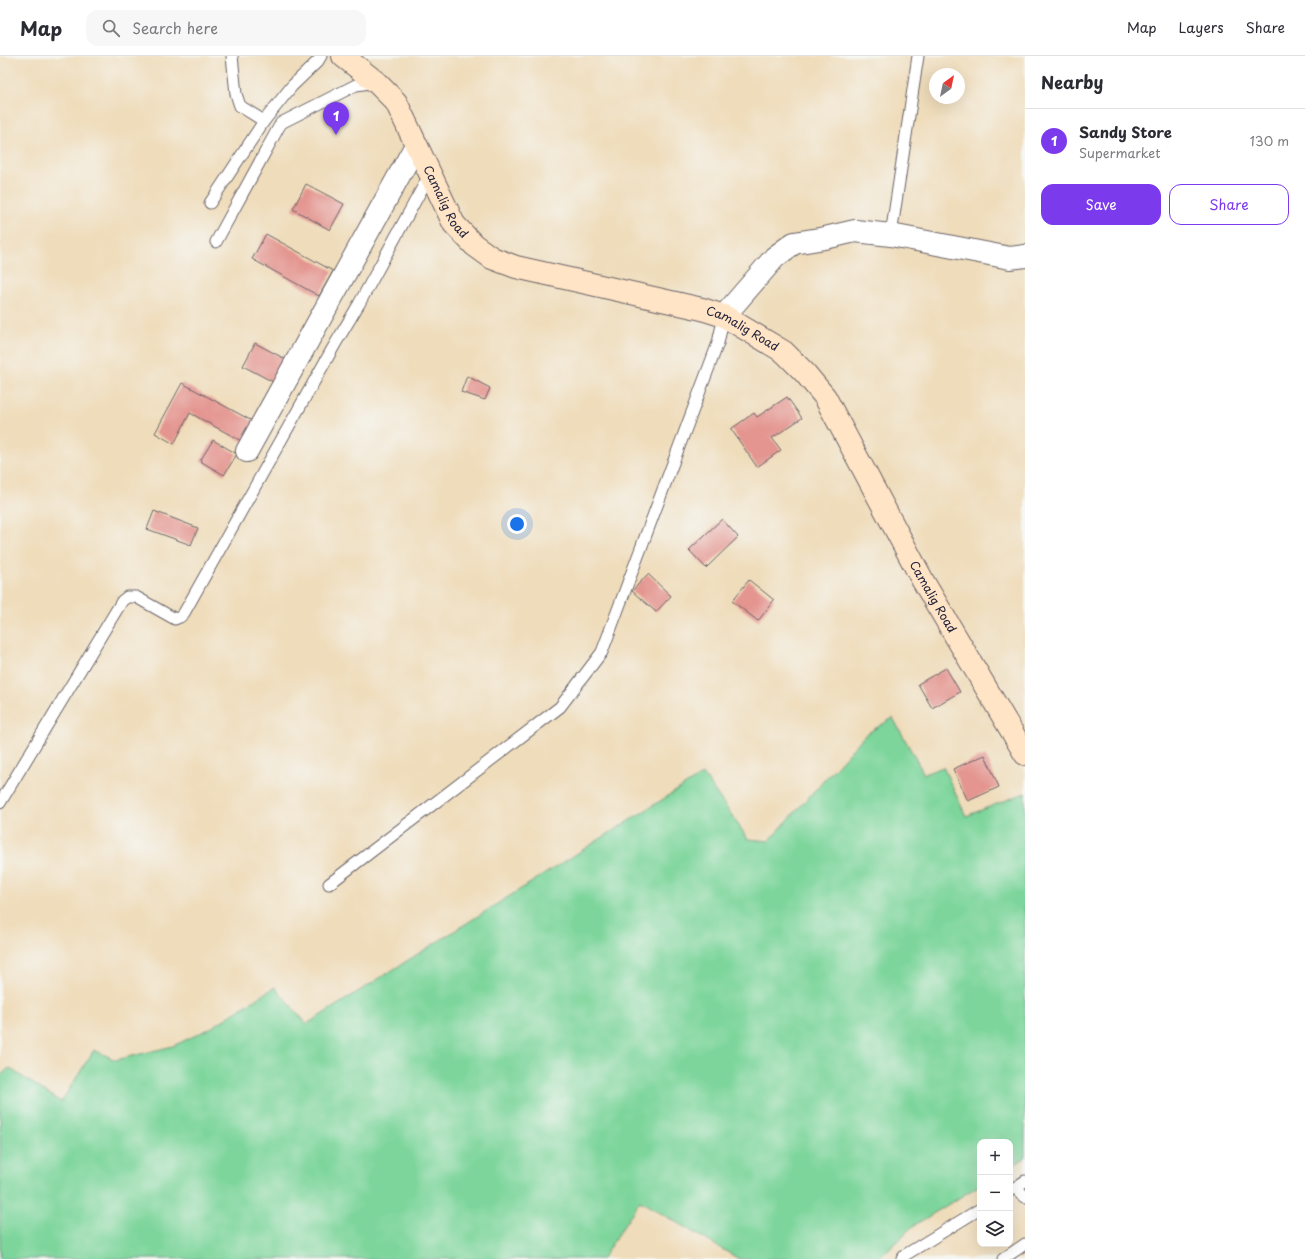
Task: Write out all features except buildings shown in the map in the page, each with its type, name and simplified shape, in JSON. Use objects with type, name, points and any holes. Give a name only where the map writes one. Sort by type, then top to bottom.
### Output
[{"type":"main road","name":"Camalig Road","points":[[343,56],[376,82],[396,102],[454,224],[474,245],[492,258],[516,267],[702,309],[724,316],[784,352],[805,373],[825,397],[923,581],[1025,754]]},
{"type":"street","points":[[247,451],[416,145]]},
{"type":"street","points":[[724,316],[775,257],[794,243],[855,231],[891,235],[1010,258],[1025,256]]},
{"type":"lane","points":[[232,56],[236,94],[240,106],[264,121]]},
{"type":"lane","points":[[210,204],[264,121],[292,86],[318,61],[321,56]]},
{"type":"lane","points":[[891,235],[918,56]]},
{"type":"lane","points":[[216,242],[281,123],[356,85],[376,82]]},
{"type":"lane","points":[[0,803],[122,601],[127,597],[136,598],[175,619],[184,613],[330,352],[359,304],[430,174]]},
{"type":"lane","points":[[329,884],[560,707],[602,652],[718,343],[724,316]]},
{"type":"lane","points":[[1017,1186],[1025,1197]]},
{"type":"lane","points":[[902,1259],[905,1255],[977,1211]]},
{"type":"lane","points":[[1003,1259],[1025,1244]]},
{"type":"green space","points":[[893,718],[924,774],[943,767],[966,816],[1025,793],[1025,1158],[1013,1165],[1013,1139],[977,1139],[977,1187],[913,1226],[878,1259],[739,1259],[640,1201],[602,1259],[0,1259],[0,1076],[9,1068],[61,1102],[94,1050],[116,1060],[173,1046],[209,1029],[275,987],[307,1024],[703,774],[748,839],[769,841],[866,734]]},
{"type":"place","name":"Sandy Store","points":[[336,135]]}]
